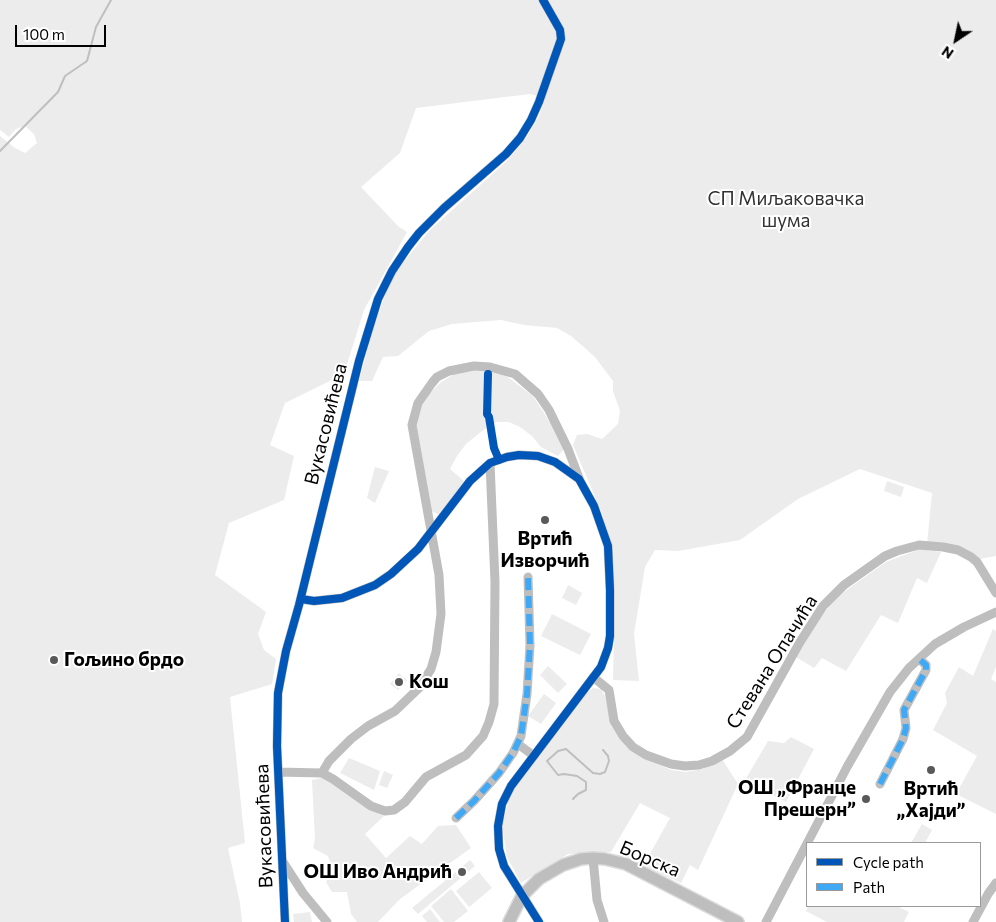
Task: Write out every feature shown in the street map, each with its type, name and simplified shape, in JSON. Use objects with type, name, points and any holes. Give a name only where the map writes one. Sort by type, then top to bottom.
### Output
[{"type":"main road","name":"Борска","points":[[509,922],[522,896],[539,879],[563,865],[581,859],[593,858],[626,864],[738,922]]},
{"type":"street","name":"Вукасовићева","points":[[285,922],[278,772],[278,693],[286,650],[301,599],[359,360],[378,299],[392,271],[419,233],[444,208],[506,154],[520,138],[531,120],[562,39],[560,30],[543,0]]},
{"type":"street","points":[[322,773],[336,753],[352,738],[368,726],[393,712],[423,683],[431,668],[439,641],[441,614],[439,575],[412,432],[412,422],[416,408],[425,391],[437,378],[449,371],[474,366],[490,367],[510,372],[538,394],[557,425],[579,479],[591,498],[597,513],[606,539],[609,558],[610,636],[604,660],[509,790],[502,804],[498,826],[501,856],[508,873],[538,922]]},
{"type":"street","points":[[301,599],[314,601],[336,599],[375,585],[399,568],[418,549],[470,481],[490,463],[518,455],[538,456],[555,462],[579,479]]},
{"type":"street","points":[[278,772],[322,773],[371,806],[385,811],[394,810],[405,802],[426,777],[466,755],[483,736],[494,704],[495,582],[490,463]]},
{"type":"street","name":"Стевана Опачића","points":[[593,677],[610,690],[614,720],[623,736],[633,747],[654,759],[671,764],[699,765],[712,761],[730,751],[747,737],[800,642],[823,606],[844,585],[886,556],[919,545],[958,550],[972,557],[977,562],[996,593]]},
{"type":"street","points":[[456,818],[492,782],[518,744],[523,727],[530,646],[528,577]]},
{"type":"street","points":[[807,842],[881,706],[895,685],[935,644],[947,636],[996,612]]},
{"type":"street","points":[[880,784],[904,739],[906,728],[904,710],[926,670],[926,666],[919,659]]},
{"type":"street","points":[[518,744],[534,756]]},
{"type":"street","points":[[766,922],[806,844]]},
{"type":"street","points":[[593,858],[597,900],[604,922]]},
{"type":"street","points":[[283,862],[301,890],[327,922]]},
{"type":"street","points":[[973,922],[996,883]]},
{"type":"street","points":[[283,899],[290,889],[301,890]]},
{"type":"green space","name":"СП Миљаковачка шума","points":[[0,0],[996,0],[996,556],[979,559],[927,544],[932,493],[860,469],[798,499],[740,540],[678,551],[655,550],[645,567],[634,634],[639,681],[613,680],[614,634],[607,532],[602,513],[573,445],[577,435],[587,434],[602,439],[618,424],[620,411],[613,391],[613,381],[595,357],[571,336],[557,328],[524,325],[501,320],[452,324],[429,331],[398,356],[383,357],[372,381],[359,381],[373,329],[396,271],[430,230],[507,161],[528,135],[539,116],[545,98],[530,94],[416,108],[400,153],[361,187],[398,226],[407,232],[364,310],[344,374],[285,403],[270,445],[294,456],[284,500],[229,523],[215,575],[266,612],[258,634],[264,650],[276,659],[272,684],[230,697],[245,843],[228,848],[240,903],[242,922],[0,922],[0,136],[25,153],[37,143],[34,134],[25,126],[16,129],[9,137],[0,130]]},
{"type":"green space","points":[[480,370],[505,375],[533,396],[557,433],[564,449],[558,456],[541,447],[532,436],[520,427],[509,422],[497,422],[466,444],[457,456],[450,469],[464,481],[440,515],[431,511],[416,425],[420,409],[429,394],[440,383],[454,374]]},
{"type":"green space","points":[[375,467],[389,471],[375,503],[367,498]]},
{"type":"green space","points":[[887,481],[904,487],[901,497],[884,491]]},
{"type":"green space","points":[[920,549],[941,552],[927,583],[917,578],[898,623],[881,615],[846,671],[822,658],[814,668],[796,657],[823,614],[838,596],[886,562]]},
{"type":"green space","points":[[568,585],[582,593],[576,605],[562,598]]},
{"type":"green space","points":[[552,614],[591,634],[580,655],[541,636]]},
{"type":"green space","points":[[993,629],[996,631],[996,667],[991,679],[996,682],[996,814],[956,794],[977,756],[933,730],[947,703],[945,693],[959,667],[973,676]]},
{"type":"green space","points":[[548,666],[567,684],[558,693],[540,675]]},
{"type":"green space","name":"Кош","points":[[399,673],[407,680],[398,690],[390,684]]},
{"type":"green space","points":[[593,688],[601,689],[605,696],[611,725],[620,739],[635,753],[671,770],[686,772],[703,769],[722,759],[738,784],[698,870],[690,865],[681,883],[643,866],[670,818],[640,803],[611,852],[568,854],[521,883],[507,857],[502,825],[510,795],[584,695]]},
{"type":"green space","points":[[544,694],[556,703],[541,724],[528,716]]},
{"type":"green space","points":[[791,737],[814,749],[786,802],[745,780],[768,741],[784,743]]},
{"type":"green space","points":[[349,758],[380,771],[374,790],[340,773]]},
{"type":"green space","points":[[384,771],[393,775],[387,788],[379,785]]},
{"type":"green space","points":[[325,777],[366,806],[384,816],[365,834],[386,858],[410,836],[422,844],[438,826],[456,825],[471,848],[400,899],[378,922],[357,922],[351,914],[347,892],[332,892],[326,882],[333,871],[328,856],[313,848],[315,839],[312,780]]},
{"type":"green space","points":[[922,824],[932,830],[926,842],[912,842]]},
{"type":"green space","points":[[470,860],[475,866],[418,914],[412,908]]},
{"type":"green space","points":[[479,872],[492,888],[469,907],[456,891]]},
{"type":"green space","points":[[451,889],[468,911],[454,922],[444,922],[431,906]]},
{"type":"green space","points":[[808,907],[899,907],[909,912],[904,922],[827,922],[806,911]]},
{"type":"green space","points":[[430,909],[440,922],[427,922],[422,916]]},
{"type":"green space","points":[[310,912],[312,922],[294,922],[293,914]]},
{"type":"waterway","points":[[0,151],[58,92],[65,76],[87,61],[96,27],[111,0]]},
{"type":"waterway","points":[[573,799],[586,790],[586,782],[577,776],[558,775],[547,761],[558,751],[566,749],[593,773],[600,774],[605,772],[609,761],[608,756],[603,750]]},
{"type":"marked path","points":[[456,818],[499,773],[513,753],[521,736],[527,694],[530,645],[528,577]]},
{"type":"marked path","points":[[880,784],[903,739],[906,728],[904,710],[926,670],[926,665],[919,659]]},
{"type":"cycle path","points":[[285,922],[277,746],[278,693],[286,651],[359,361],[378,299],[392,271],[408,247],[444,208],[506,154],[520,138],[531,120],[561,39],[560,30],[543,0]]},
{"type":"cycle path","points":[[488,374],[487,414],[494,448],[499,460]]},
{"type":"cycle path","points":[[301,599],[314,601],[342,598],[375,585],[391,574],[418,549],[470,481],[490,463],[519,455],[538,456],[555,462],[579,479],[594,506],[608,546],[610,590],[610,636],[608,648],[601,667],[511,786],[502,804],[498,826],[499,849],[504,866],[539,922]]},
{"type":"place","name":"Вртић Изворчић","points":[[545,520]]},
{"type":"place","name":"Гољино брдо","points":[[54,660]]},
{"type":"place","name":"Кош","points":[[399,682]]},
{"type":"place","name":"Вртић „Хајди”","points":[[931,770]]},
{"type":"place","name":"ОШ „Франце Прешерн”","points":[[866,799]]},
{"type":"place","name":"ОШ Иво Андрић","points":[[462,872]]}]
